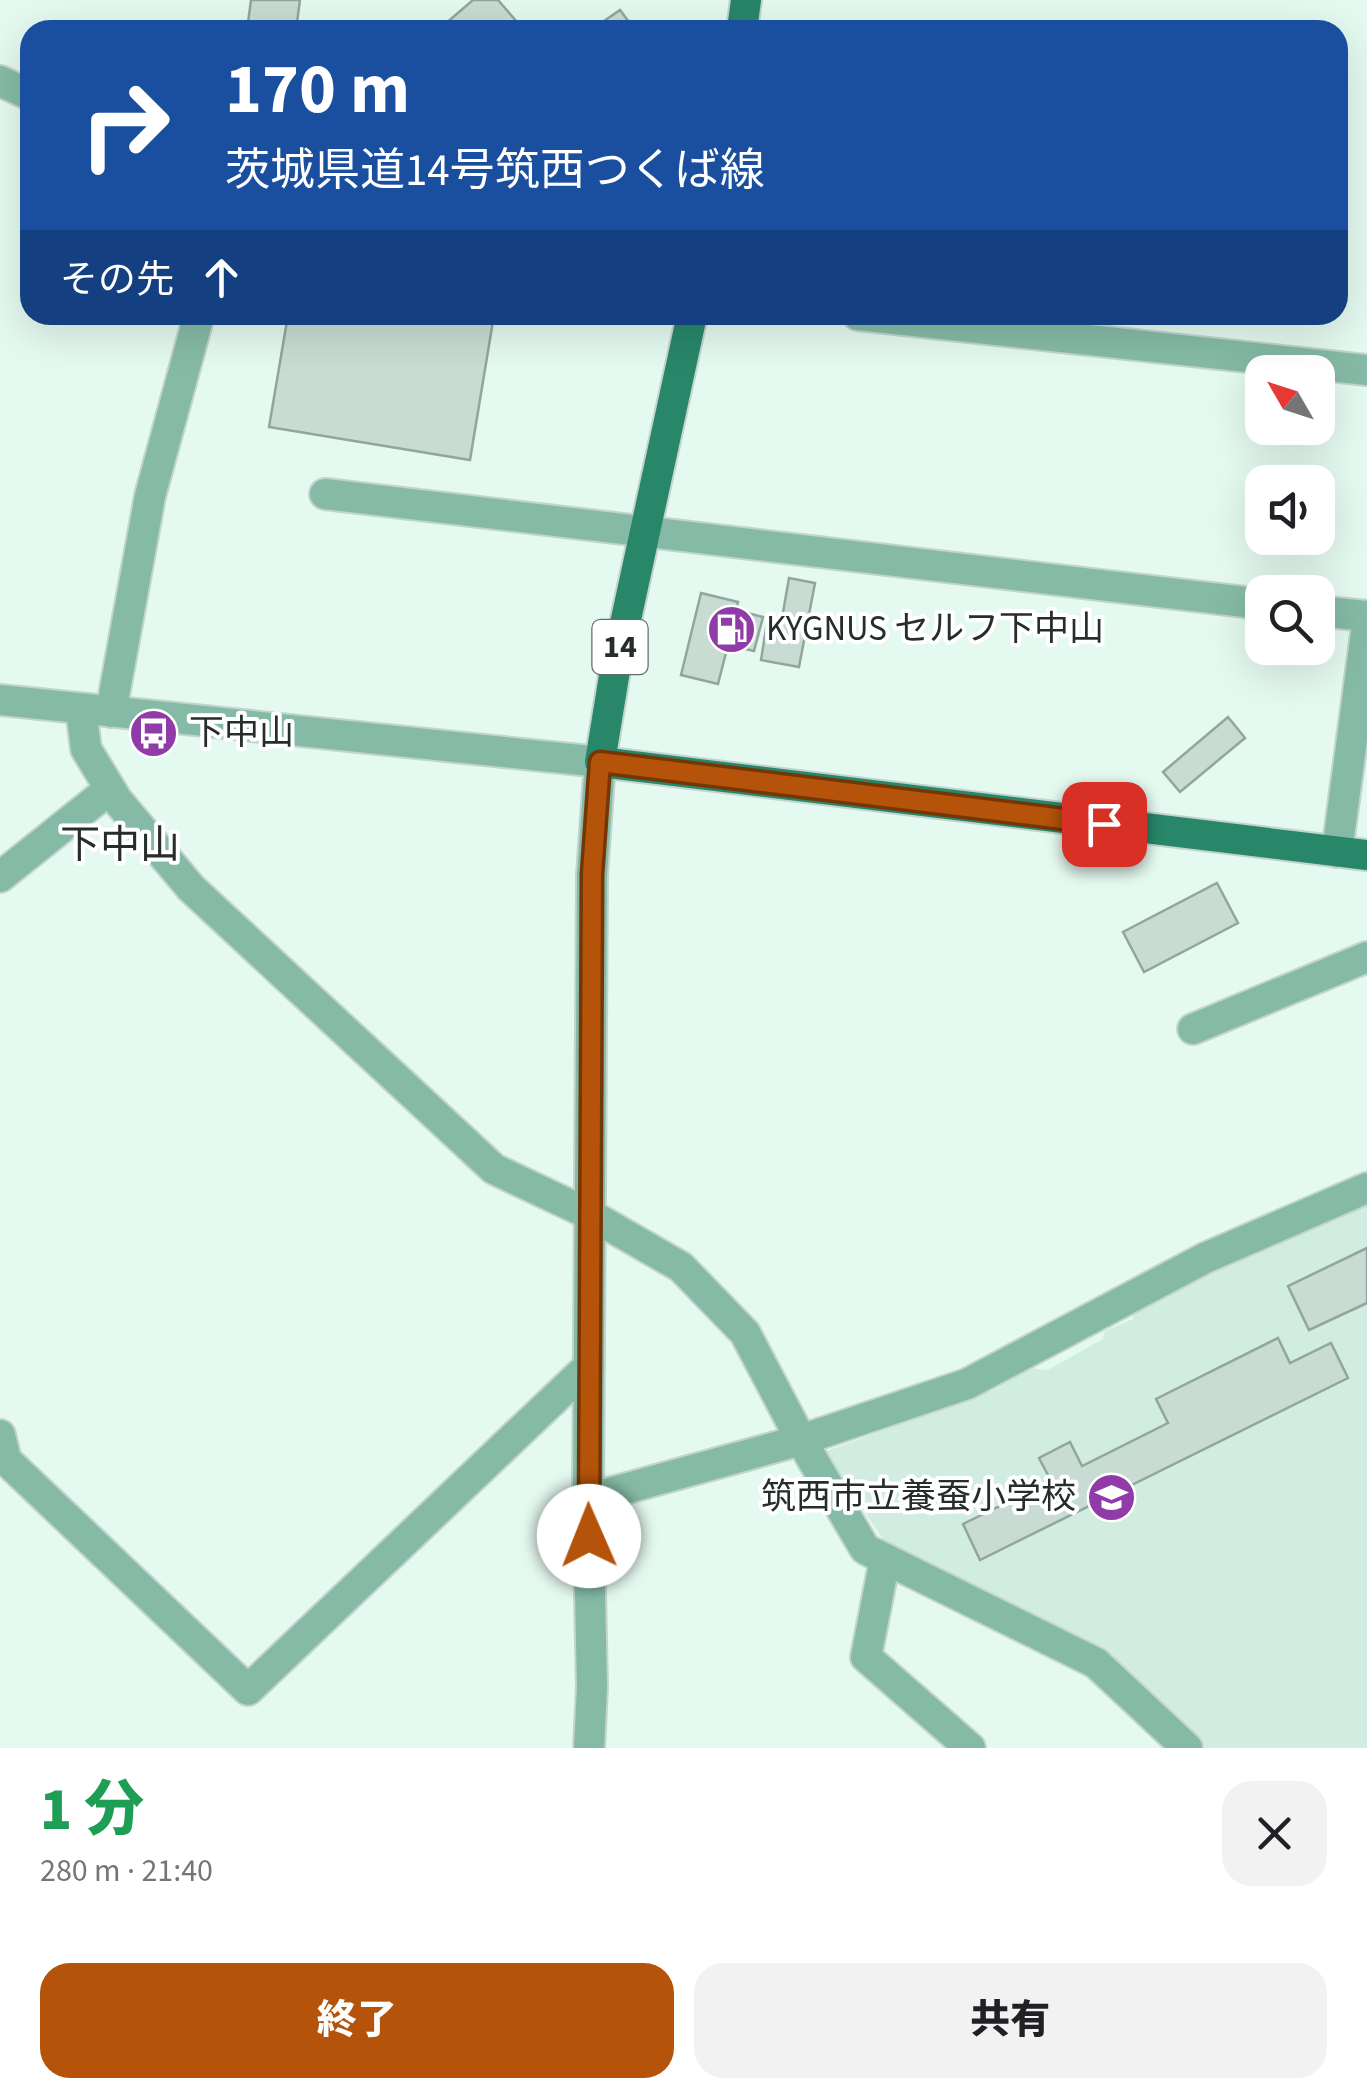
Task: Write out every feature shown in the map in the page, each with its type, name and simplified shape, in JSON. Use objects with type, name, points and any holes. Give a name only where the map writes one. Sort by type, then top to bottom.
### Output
[{"type":"main road","name":"14","points":[[600,762],[609,702],[690,325]]},
{"type":"main road","points":[[600,762],[1352,853]]},
{"type":"street","points":[[197,325],[86,749],[110,789],[192,888],[494,1170],[589,1214],[681,1267],[745,1333],[865,1549],[1096,1663],[1186,1748]]},
{"type":"street","points":[[951,325],[1367,370]]},
{"type":"street","points":[[325,494],[1245,602]]},
{"type":"street","points":[[1335,612],[1367,616]]},
{"type":"street","points":[[1352,853],[1367,626]]},
{"type":"street","points":[[0,700],[600,762],[592,874],[589,1748]]},
{"type":"street","points":[[0,877],[110,789]]},
{"type":"street","points":[[1193,1028],[1367,957]]},
{"type":"street","points":[[588,1499],[802,1440],[967,1384],[1205,1258],[1367,1188]]},
{"type":"street","points":[[0,1435],[6,1460],[248,1690],[589,1366]]},
{"type":"street","points":[[885,1559],[866,1657],[970,1748]]},
{"type":"shaded area","name":"筑西市立養蚕小学校","points":[[1367,1203],[1367,1748],[1205,1748],[1105,1654],[885,1542],[824,1452],[996,1389],[1030,1368],[1048,1370],[1103,1339],[1105,1331],[1133,1319],[1134,1310],[1211,1269]]},
{"type":"building","points":[[251,0],[300,0],[297,20],[248,20]]},
{"type":"building","points":[[473,0],[498,0],[515,20],[450,20]]},
{"type":"building","points":[[620,10],[628,20],[606,20]]},
{"type":"building","points":[[286,325],[492,325],[470,460],[269,427]]},
{"type":"building","points":[[789,578],[815,583],[799,667],[761,660],[768,616],[782,618]]},
{"type":"building","points":[[701,593],[738,602],[736,610],[763,617],[754,651],[728,645],[718,684],[681,675]]},
{"type":"building","points":[[1228,717],[1245,738],[1180,792],[1163,772]]},
{"type":"building","points":[[1217,883],[1238,923],[1144,972],[1123,932]]},
{"type":"building","points":[[1367,1248],[1367,1303],[1309,1330],[1288,1286]]},
{"type":"building","points":[[1278,1338],[1290,1363],[1331,1343],[1348,1378],[980,1560],[963,1524],[1051,1481],[1039,1458],[1070,1442],[1082,1466],[1168,1423],[1156,1399]]},
{"type":"place","name":"KYGNUS セルフ下中山","points":[[731,629]]},
{"type":"place","name":"下中山","points":[[154,733]]},
{"type":"place","name":"筑西市立養蚕小学校","points":[[1111,1497]]},
{"type":"district","name":"下中山","points":[[120,845]]},
{"type":"route","points":[[589,1536],[592,874],[600,762],[1104,824]]}]
